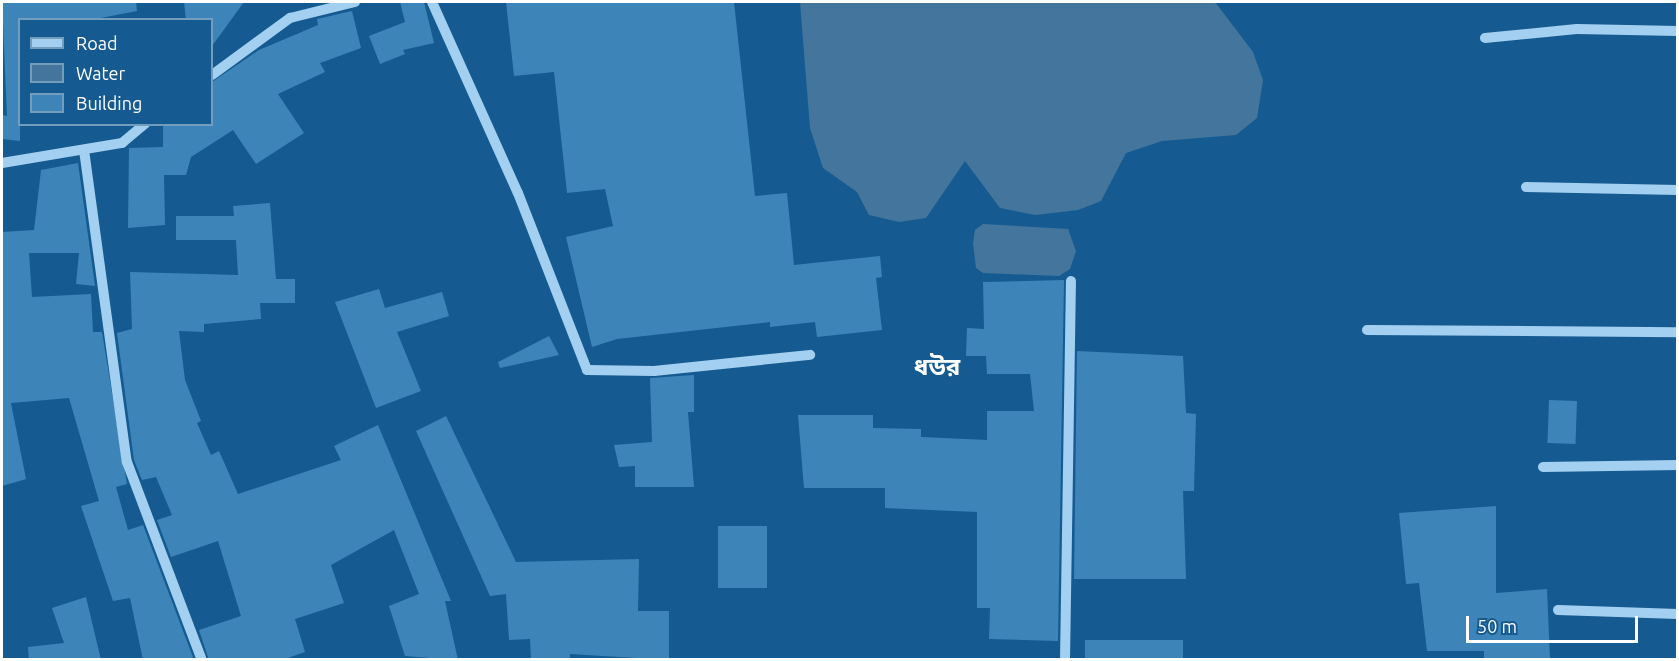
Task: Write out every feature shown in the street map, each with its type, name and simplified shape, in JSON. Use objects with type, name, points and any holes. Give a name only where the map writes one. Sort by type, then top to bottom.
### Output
[{"type":"street","points":[[213,74],[290,18],[356,2]]},
{"type":"street","points":[[432,2],[518,192],[586,370],[654,371],[810,356]]},
{"type":"street","points":[[1485,38],[1577,29],[1677,31]]},
{"type":"street","points":[[2,163],[122,143],[143,126]]},
{"type":"street","points":[[84,150],[127,462],[202,660]]},
{"type":"street","points":[[1526,187],[1677,190]]},
{"type":"street","points":[[1065,660],[1071,281]]},
{"type":"street","points":[[1367,330],[1677,332]]},
{"type":"street","points":[[1543,467],[1677,465]]},
{"type":"street","points":[[1558,610],[1677,614]]},
{"type":"water","points":[[800,2],[1215,2],[1253,52],[1263,80],[1257,118],[1236,135],[1162,141],[1126,153],[1101,201],[1078,210],[1035,215],[1000,208],[965,161],[926,218],[899,222],[869,215],[857,192],[823,168],[810,128]]},
{"type":"water","points":[[983,224],[1068,229],[1076,251],[1070,269],[1059,276],[983,273],[976,268],[973,243],[975,230]]},
{"type":"building","points":[[2,2],[136,2],[137,11],[100,18],[18,18],[20,141],[2,139],[2,115],[7,116]]},
{"type":"building","points":[[184,2],[244,2],[213,45],[213,18],[186,18]]},
{"type":"building","points":[[400,2],[424,2],[434,43],[403,50],[405,54],[380,64],[369,36],[405,22]]},
{"type":"building","points":[[506,2],[734,2],[755,196],[787,193],[794,265],[880,256],[882,277],[876,278],[882,330],[817,337],[815,322],[770,327],[770,322],[617,339],[592,347],[566,237],[613,226],[605,189],[567,193],[554,72],[514,76]]},
{"type":"building","points":[[352,11],[361,48],[320,63],[325,72],[278,94],[304,133],[256,164],[233,130],[191,157],[186,175],[164,175],[165,225],[128,228],[129,148],[163,147],[163,126],[213,126],[213,81],[259,50],[318,25],[317,19]]},
{"type":"building","points":[[78,163],[95,286],[76,284],[79,253],[29,253],[32,297],[91,294],[93,332],[102,332],[127,484],[116,487],[128,530],[143,525],[194,660],[143,660],[130,598],[113,601],[81,506],[99,501],[69,398],[11,403],[26,479],[2,486],[2,232],[34,230],[41,170]]},
{"type":"building","points":[[270,203],[276,279],[295,279],[295,303],[260,303],[261,319],[204,324],[204,332],[179,331],[185,380],[201,421],[197,423],[211,455],[219,451],[238,494],[341,460],[334,446],[378,425],[451,601],[445,601],[458,660],[405,656],[389,606],[419,594],[394,530],[331,565],[344,603],[295,619],[305,652],[282,660],[209,660],[199,630],[241,616],[218,541],[171,557],[157,520],[172,515],[156,477],[142,480],[134,460],[117,333],[132,329],[130,272],[238,275],[236,240],[176,240],[176,216],[234,216],[233,206]]},
{"type":"building","points":[[1064,280],[1058,641],[989,639],[990,608],[977,608],[977,512],[885,508],[885,488],[804,488],[798,415],[873,415],[873,428],[921,429],[921,437],[987,440],[987,411],[1034,411],[1030,374],[987,374],[986,356],[966,356],[967,328],[984,329],[983,282]]},
{"type":"building","points":[[379,289],[385,308],[442,292],[449,316],[397,332],[421,391],[376,408],[335,302]]},
{"type":"building","points":[[549,336],[559,355],[500,368],[498,362]]},
{"type":"building","points":[[1077,351],[1183,356],[1186,413],[1196,414],[1194,491],[1183,491],[1186,579],[1074,579]]},
{"type":"building","points":[[694,375],[694,412],[688,412],[694,487],[635,487],[635,466],[619,467],[614,445],[652,442],[650,378]]},
{"type":"building","points":[[1549,400],[1577,401],[1575,444],[1547,443]]},
{"type":"building","points":[[446,416],[516,562],[639,559],[638,611],[669,611],[669,660],[570,654],[570,660],[531,660],[530,639],[509,640],[506,594],[490,596],[416,431]]},
{"type":"building","points":[[1496,506],[1496,593],[1547,589],[1550,660],[1484,660],[1484,651],[1427,651],[1419,583],[1406,584],[1399,513]]},
{"type":"building","points":[[718,526],[767,526],[767,588],[718,588]]},
{"type":"building","points":[[86,597],[101,660],[29,660],[28,647],[64,643],[52,608]]},
{"type":"building","points":[[1085,640],[1183,640],[1183,660],[1085,660]]},
{"type":"district","name":"ধউর","points":[[937,367]]}]
